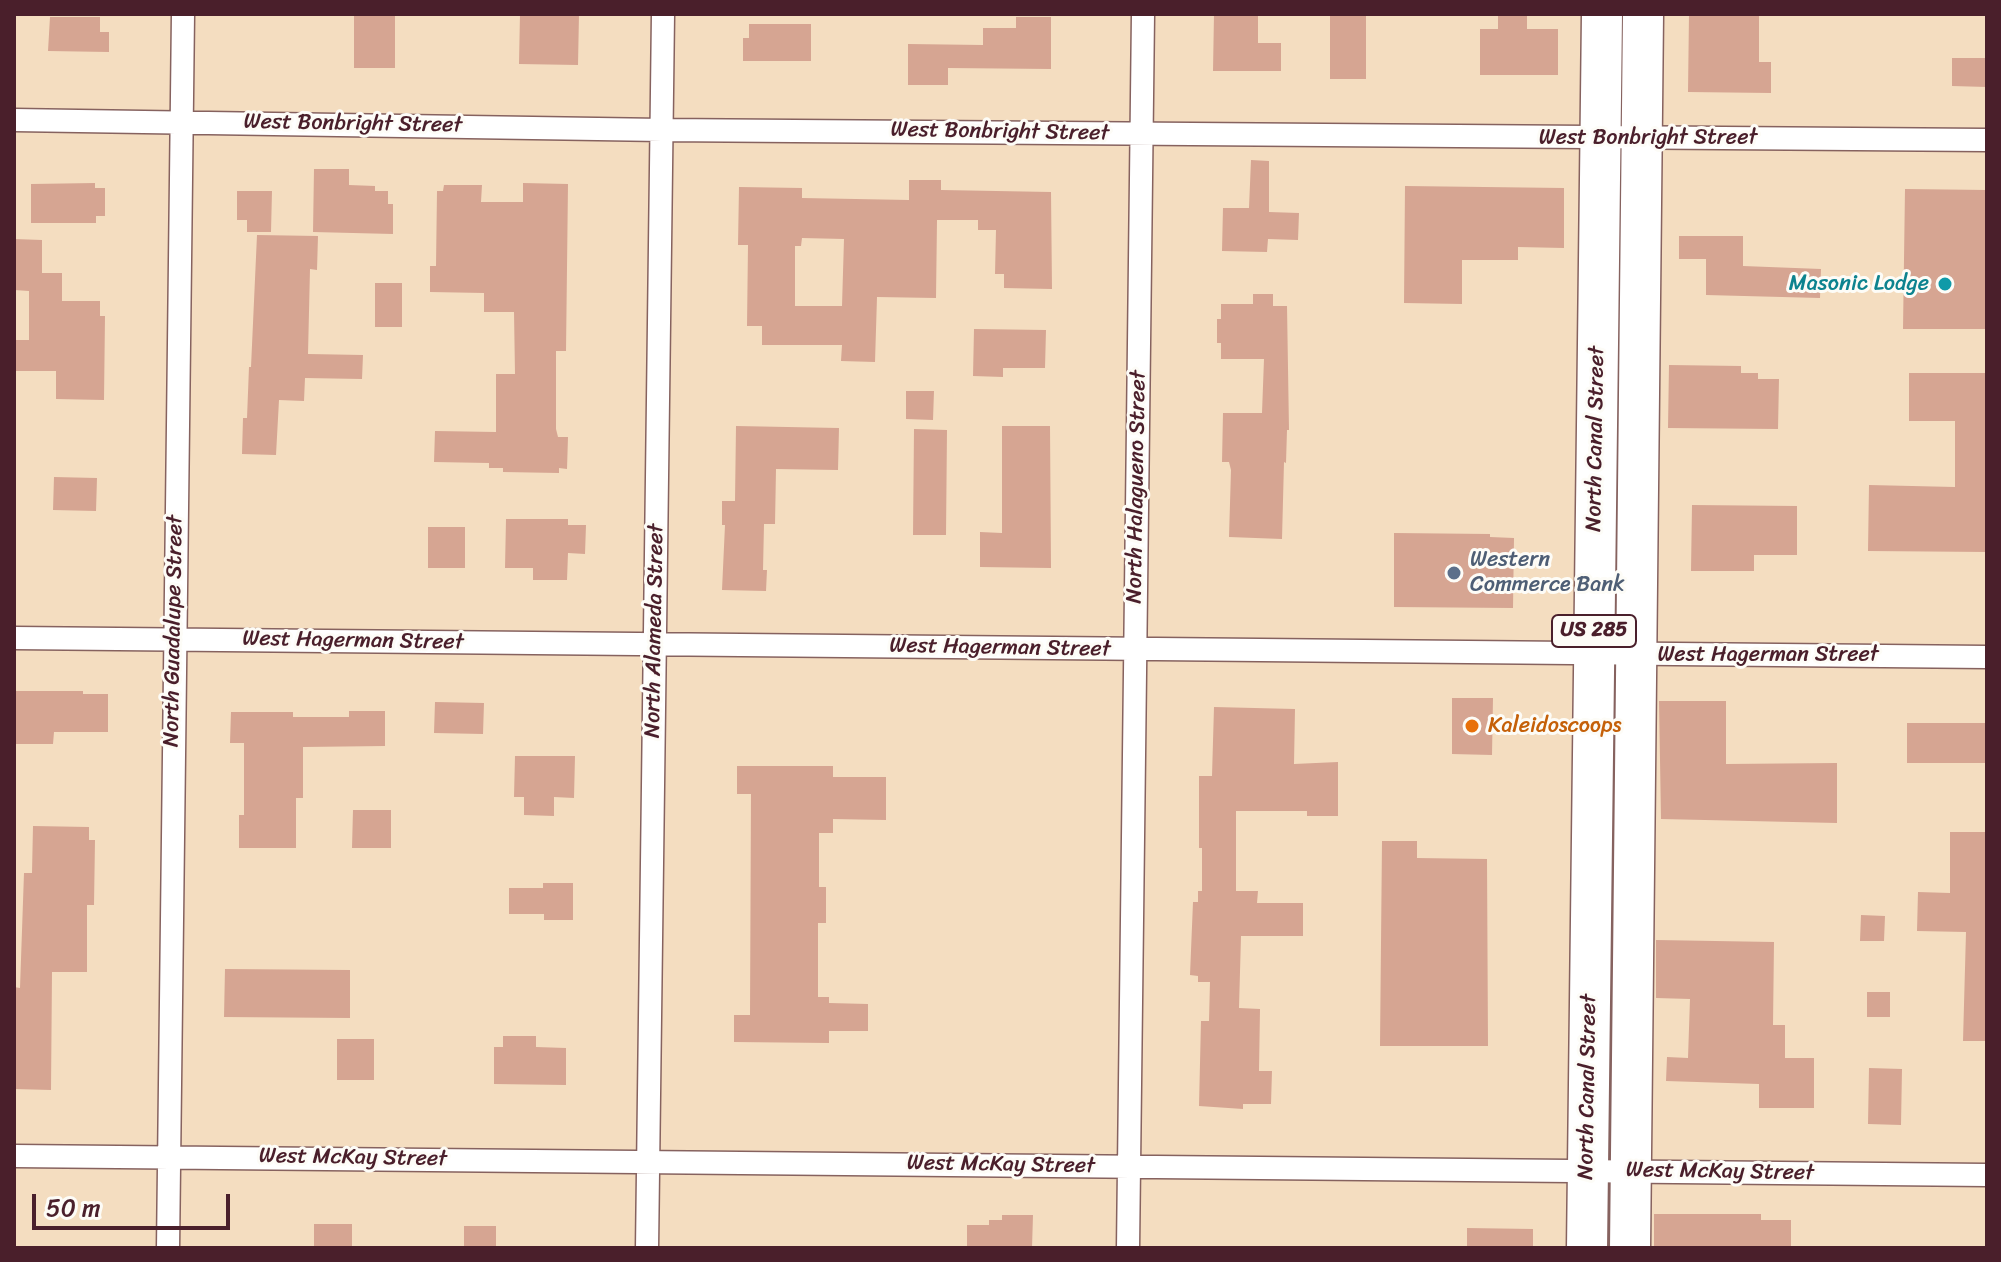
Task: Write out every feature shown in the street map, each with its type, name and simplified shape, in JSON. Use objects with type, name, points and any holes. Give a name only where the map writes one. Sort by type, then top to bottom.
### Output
[{"type":"highway","name":"North Canal Street","points":[[1587,1248],[1602,14]]},
{"type":"highway","name":"North Canal Street","points":[[1630,1248],[1643,14]]},
{"type":"street","name":"North Guadalupe Street","points":[[168,1248],[183,14]]},
{"type":"street","name":"North Alameda Street","points":[[647,1248],[663,14]]},
{"type":"street","name":"North Halagueno Street","points":[[1128,1248],[1143,14]]},
{"type":"street","name":"West Bonbright Street","points":[[14,120],[662,130],[1987,140]]},
{"type":"street","name":"West Hagerman Street","points":[[14,638],[174,637],[1987,657]]},
{"type":"street","name":"West McKay Street","points":[[14,1156],[1987,1175]]},
{"type":"building","points":[[354,14],[395,14],[395,68],[354,68]]},
{"type":"building","points":[[520,14],[579,14],[578,65],[519,64]]},
{"type":"building","points":[[1214,14],[1258,14],[1258,43],[1281,43],[1281,71],[1213,71]]},
{"type":"building","points":[[1330,14],[1366,14],[1366,79],[1330,79]]},
{"type":"building","points":[[1498,14],[1527,14],[1527,29],[1558,29],[1558,75],[1480,75],[1480,29],[1498,29]]},
{"type":"building","points":[[1689,14],[1759,14],[1759,62],[1771,62],[1771,93],[1688,92]]},
{"type":"building","points":[[50,17],[100,17],[100,32],[109,32],[109,52],[48,51]]},
{"type":"building","points":[[1016,17],[1051,17],[1051,69],[948,68],[948,85],[908,85],[908,44],[983,45],[983,28],[1016,28]]},
{"type":"building","points":[[749,24],[811,24],[811,61],[743,61],[743,38],[749,38]]},
{"type":"building","points":[[1952,58],[1987,58],[1987,87],[1952,86]]},
{"type":"building","points":[[1251,160],[1269,161],[1269,212],[1299,213],[1298,240],[1268,239],[1267,252],[1222,251],[1223,208],[1249,208]]},
{"type":"building","points":[[314,169],[349,169],[349,185],[375,186],[375,191],[388,191],[388,204],[393,204],[393,234],[313,232]]},
{"type":"building","points":[[909,180],[941,180],[941,190],[1051,192],[1052,289],[1004,288],[1004,274],[995,274],[996,230],[978,230],[978,220],[937,220],[936,298],[877,297],[875,362],[841,361],[842,345],[762,345],[762,326],[747,326],[748,245],[738,245],[739,187],[802,188],[802,198],[909,200]],"holes":[[[802,238],[844,239],[842,306],[795,306],[795,246],[801,246]]]},
{"type":"building","points":[[95,183],[95,188],[105,188],[105,216],[96,216],[96,223],[31,223],[31,184]]},
{"type":"building","points":[[523,183],[568,184],[566,351],[556,351],[556,429],[558,437],[568,437],[567,469],[559,468],[559,473],[503,472],[503,468],[489,468],[489,463],[434,462],[435,431],[496,432],[496,374],[515,374],[514,312],[484,312],[484,293],[430,292],[430,266],[436,266],[437,191],[443,191],[444,185],[482,185],[481,202],[523,202]]},
{"type":"building","points":[[1405,186],[1564,188],[1564,248],[1518,247],[1518,260],[1462,260],[1462,304],[1404,303]]},
{"type":"building","name":"Masonic Lodge","points":[[1905,189],[1987,190],[1987,329],[1903,329]]},
{"type":"building","points":[[237,191],[272,191],[271,232],[247,232],[247,220],[237,220]]},
{"type":"building","points":[[257,235],[318,236],[317,270],[310,269],[308,354],[363,355],[362,379],[305,378],[304,401],[279,400],[276,455],[242,454],[243,418],[247,418],[251,367]]},
{"type":"building","points":[[1679,236],[1743,236],[1743,266],[1821,269],[1820,298],[1706,295],[1706,259],[1679,259]]},
{"type":"building","points":[[14,239],[42,240],[42,273],[62,273],[62,301],[100,301],[100,316],[105,316],[104,400],[56,399],[56,371],[14,371],[14,340],[29,340],[29,291],[14,290]]},
{"type":"building","points":[[375,283],[402,283],[402,327],[375,327]]},
{"type":"building","points":[[1253,294],[1273,294],[1273,306],[1287,306],[1289,430],[1284,462],[1282,539],[1229,537],[1231,470],[1229,462],[1222,462],[1223,413],[1262,413],[1264,359],[1221,359],[1217,319],[1221,319],[1221,304],[1253,304]]},
{"type":"building","points":[[974,329],[1046,330],[1045,368],[1003,368],[1003,377],[973,376]]},
{"type":"building","points":[[1669,365],[1741,366],[1741,373],[1758,373],[1758,379],[1779,379],[1778,429],[1668,428]]},
{"type":"building","points":[[1909,373],[1987,373],[1987,552],[1868,551],[1869,485],[1955,487],[1955,421],[1909,421]]},
{"type":"building","points":[[906,391],[934,391],[933,420],[906,419]]},
{"type":"building","points":[[736,426],[839,428],[838,470],[776,469],[775,524],[764,524],[766,591],[722,590],[725,525],[722,525],[722,501],[735,501]]},
{"type":"building","points":[[1002,426],[1050,426],[1051,568],[980,567],[980,532],[1002,533]]},
{"type":"building","points":[[914,429],[947,430],[946,535],[913,535]]},
{"type":"building","points":[[54,477],[97,478],[96,511],[53,510]]},
{"type":"building","points":[[1692,505],[1797,506],[1797,555],[1754,555],[1754,571],[1691,571]]},
{"type":"building","points":[[506,519],[568,519],[568,525],[586,525],[585,554],[568,553],[567,580],[533,580],[533,568],[505,568]]},
{"type":"building","points":[[428,527],[465,527],[465,568],[428,568]]},
{"type":"building","name":"Western Commerce Bank","points":[[1394,533],[1490,534],[1490,537],[1514,538],[1513,608],[1394,607]]},
{"type":"building","points":[[14,691],[108,694],[108,732],[54,732],[53,744],[14,744]]},
{"type":"building","name":"Kaleidoscoops","points":[[1452,698],[1493,698],[1492,755],[1452,754]]},
{"type":"building","points":[[1659,701],[1726,701],[1726,764],[1837,763],[1837,823],[1661,819]]},
{"type":"building","points":[[435,702],[484,703],[483,734],[434,733]]},
{"type":"building","points":[[1214,707],[1295,709],[1294,764],[1338,762],[1338,816],[1307,816],[1307,811],[1236,811],[1236,891],[1258,891],[1257,903],[1303,903],[1303,936],[1241,936],[1239,1008],[1260,1009],[1259,1071],[1272,1071],[1271,1104],[1243,1104],[1243,1109],[1199,1106],[1201,1021],[1209,1021],[1210,982],[1198,982],[1198,976],[1190,975],[1193,902],[1198,902],[1198,891],[1202,891],[1199,776],[1212,776]]},
{"type":"building","points":[[349,711],[385,711],[385,746],[303,747],[303,798],[296,798],[296,848],[239,848],[239,815],[244,815],[244,743],[230,743],[231,712],[293,712],[293,717],[349,717]]},
{"type":"building","points":[[1907,723],[1987,723],[1987,763],[1907,763]]},
{"type":"building","points":[[515,756],[575,756],[574,798],[554,797],[554,816],[524,815],[524,797],[514,797]]},
{"type":"building","points":[[737,766],[833,766],[833,777],[886,777],[886,820],[833,819],[833,833],[819,833],[819,887],[826,887],[826,923],[818,923],[818,997],[829,997],[829,1003],[868,1004],[868,1031],[829,1031],[829,1043],[734,1042],[734,1015],[750,1015],[751,794],[737,794]]},
{"type":"building","points":[[353,810],[391,810],[391,848],[352,848]]},
{"type":"building","points":[[33,826],[89,827],[89,840],[95,840],[94,905],[87,905],[87,972],[52,972],[51,1090],[14,1089],[14,987],[20,988],[24,873],[32,873]]},
{"type":"building","points":[[1950,832],[1987,832],[1987,1041],[1963,1041],[1966,932],[1917,931],[1918,892],[1950,893]]},
{"type":"building","points":[[1382,841],[1417,841],[1417,858],[1487,859],[1488,1046],[1380,1046]]},
{"type":"building","points":[[543,883],[573,883],[573,920],[544,920],[544,914],[509,914],[509,888],[543,888]]},
{"type":"building","points":[[1861,915],[1885,916],[1884,941],[1860,941]]},
{"type":"building","points":[[1656,940],[1774,942],[1773,1025],[1785,1025],[1785,1058],[1814,1058],[1814,1108],[1759,1108],[1759,1084],[1666,1081],[1667,1057],[1688,1058],[1690,999],[1656,998]]},
{"type":"building","points":[[225,969],[350,970],[350,1018],[224,1017]]},
{"type":"building","points":[[1867,992],[1890,992],[1890,1017],[1867,1017]]},
{"type":"building","points":[[503,1036],[536,1036],[536,1047],[566,1048],[566,1085],[494,1084],[494,1047],[503,1047]]},
{"type":"building","points":[[337,1039],[374,1039],[374,1080],[337,1080]]},
{"type":"building","points":[[1869,1068],[1902,1069],[1901,1125],[1868,1124]]},
{"type":"building","points":[[1654,1214],[1761,1214],[1761,1220],[1791,1220],[1791,1248],[1654,1248]]},
{"type":"building","points":[[1002,1215],[1033,1215],[1032,1248],[967,1248],[967,1225],[989,1225],[989,1220],[1002,1220]]},
{"type":"building","points":[[314,1224],[352,1224],[352,1248],[314,1248]]},
{"type":"building","points":[[464,1226],[496,1226],[496,1248],[464,1248]]},
{"type":"building","points":[[1467,1228],[1533,1229],[1533,1248],[1467,1248]]},
{"type":"place","name":"Masonic Lodge","points":[[1945,284]]},
{"type":"place","name":"Western Commerce Bank","points":[[1454,573]]},
{"type":"place","name":"Kaleidoscoops","points":[[1472,726]]}]
